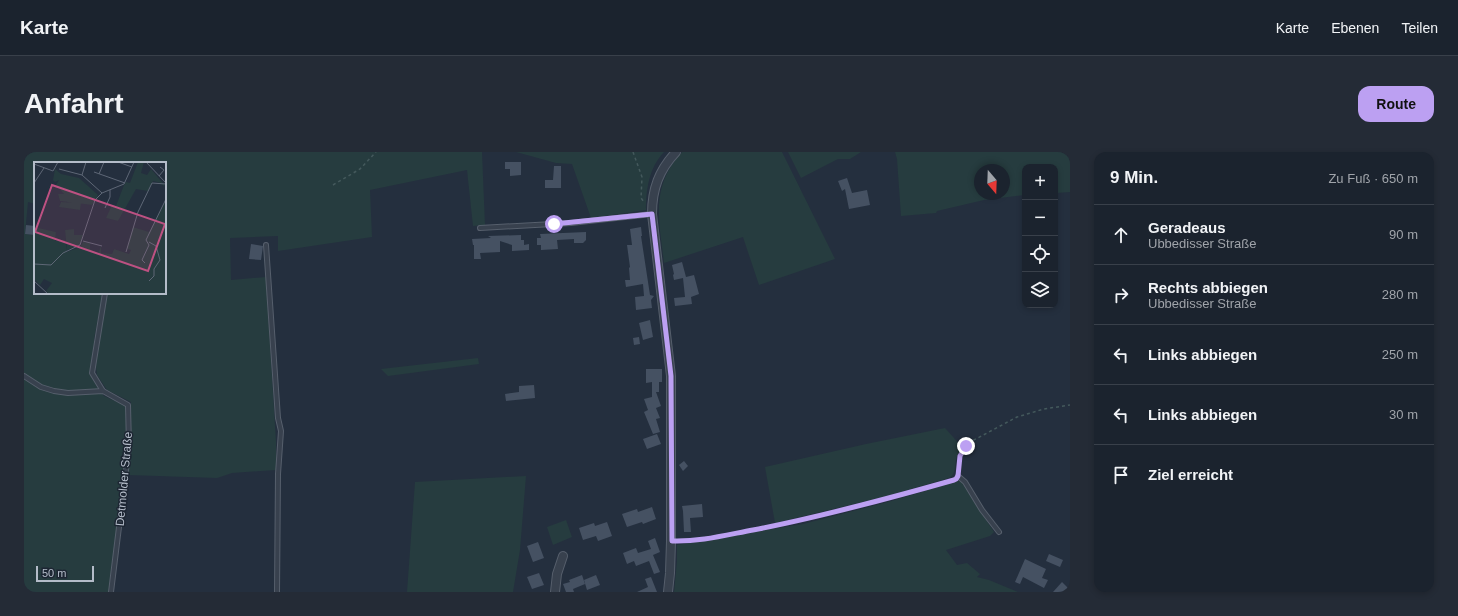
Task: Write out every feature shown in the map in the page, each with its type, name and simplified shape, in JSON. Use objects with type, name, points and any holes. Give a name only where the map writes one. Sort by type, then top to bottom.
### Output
[{"type":"street","points":[[668,592],[672,541],[671,376],[652,214],[654,190],[657,180],[669,160],[676,152]]},
{"type":"street","points":[[555,592],[557,574],[563,556]]},
{"type":"lane","points":[[480,228],[571,223],[652,214]]},
{"type":"lane","points":[[266,245],[278,410],[281,431],[278,468],[277,592]]},
{"type":"lane","points":[[103,392],[92,373],[105,294]]},
{"type":"lane","name":"Detmolder Straße","points":[[24,376],[41,387],[54,392],[103,392],[128,405],[129,446],[111,592]]},
{"type":"lane","points":[[958,476],[965,482],[982,510],[999,532]]},
{"type":"path","points":[[333,185],[360,169],[376,152]]},
{"type":"path","points":[[633,152],[642,177],[641,198]]},
{"type":"path","points":[[672,541],[685,541],[714,537],[800,521],[886,500],[954,480],[958,476],[960,456],[966,446],[972,441],[1017,417],[1044,409],[1070,405]]},
{"type":"green space","points":[[24,152],[482,152],[485,225],[473,226],[467,170],[370,190],[372,237],[278,251],[278,236],[230,238],[231,280],[266,277],[276,442],[276,470],[232,473],[217,478],[128,475],[131,447],[131,402],[107,390],[97,375],[96,367],[98,343],[107,294],[166,294],[166,162],[34,162],[34,204],[28,202],[25,234],[34,235],[34,294],[103,294],[94,339],[95,342],[90,374],[98,389],[104,396],[126,406],[126,446],[109,592],[24,592]]},
{"type":"green space","points":[[516,152],[664,152],[655,165],[649,179],[646,210],[591,218],[572,164],[556,163]]},
{"type":"green space","points":[[682,152],[782,152],[835,259],[759,285],[743,237],[664,263],[659,218],[661,191],[665,178],[672,165]]},
{"type":"green space","points":[[788,152],[861,152],[850,159],[838,159],[801,178]]},
{"type":"green space","points":[[895,152],[1070,152],[1070,192],[1058,193],[1058,164],[1022,164],[1022,195],[1010,197],[1010,164],[974,164],[974,200],[984,200],[937,211],[936,213],[901,216],[897,159]]},
{"type":"green space","points":[[478,358],[479,364],[388,376],[381,369]]},
{"type":"green space","points":[[945,428],[962,447],[956,459],[953,474],[949,478],[887,496],[775,523],[765,467]]},
{"type":"green space","points":[[526,476],[520,550],[513,592],[407,592],[415,482]]},
{"type":"green space","points":[[959,481],[962,483],[994,532],[990,536],[946,550],[957,565],[967,563],[980,574],[977,577],[989,580],[1018,592],[674,592],[677,545],[803,524],[888,502]]},
{"type":"green space","points":[[566,520],[572,537],[553,545],[547,527]]},
{"type":"building","points":[[505,162],[521,162],[521,175],[510,176],[510,169],[505,169]]},
{"type":"building","points":[[554,166],[561,166],[561,188],[545,188],[545,180],[553,180]]},
{"type":"building","points":[[847,178],[852,193],[867,190],[870,205],[849,209],[845,189],[842,191],[838,181]]},
{"type":"building","points":[[26,225],[34,226],[34,235],[25,234]]},
{"type":"building","points":[[641,227],[650,295],[654,296],[651,300],[652,308],[636,310],[635,297],[644,296],[643,284],[626,287],[625,280],[630,280],[627,245],[632,245],[630,229]]},
{"type":"building","points":[[586,232],[586,240],[583,243],[574,243],[574,239],[557,240],[558,249],[541,250],[541,245],[537,245],[537,238],[541,238],[540,234]]},
{"type":"building","points":[[521,235],[521,240],[524,240],[524,245],[529,244],[529,250],[512,251],[512,245],[500,241],[500,252],[480,253],[481,259],[474,259],[474,245],[472,239],[491,238],[488,236]]},
{"type":"building","points":[[251,244],[263,246],[261,260],[249,259]]},
{"type":"building","points":[[682,262],[686,277],[694,275],[699,294],[691,297],[692,304],[675,306],[674,298],[685,297],[683,278],[674,280],[672,265]]},
{"type":"building","points":[[650,320],[653,337],[643,340],[639,323]]},
{"type":"building","points":[[639,337],[640,344],[634,345],[633,338]]},
{"type":"building","points":[[646,369],[662,369],[662,382],[659,382],[659,392],[656,392],[661,406],[656,408],[660,418],[656,419],[660,432],[653,434],[644,412],[648,410],[644,399],[652,397],[652,382],[646,383]]},
{"type":"building","points":[[534,385],[535,398],[506,401],[505,394],[519,392],[519,386]]},
{"type":"building","points":[[657,434],[661,444],[647,449],[643,439]]},
{"type":"building","points":[[684,461],[688,466],[683,471],[679,465]]},
{"type":"building","points":[[702,504],[703,517],[690,518],[691,532],[684,532],[682,506]]},
{"type":"building","points":[[652,507],[656,519],[643,524],[642,522],[627,527],[622,514],[637,509],[638,512]]},
{"type":"building","points":[[607,522],[612,536],[598,541],[596,536],[583,540],[579,528],[594,523],[595,526]]},
{"type":"building","points":[[655,538],[660,552],[653,555],[660,572],[654,574],[649,561],[636,566],[634,561],[627,564],[623,553],[636,548],[638,553],[651,549],[648,541]]},
{"type":"building","points":[[538,542],[544,558],[533,562],[527,546]]},
{"type":"building","points":[[1049,554],[1063,560],[1060,567],[1046,561]]},
{"type":"building","points":[[1025,559],[1046,569],[1042,578],[1048,580],[1044,588],[1023,577],[1020,584],[1015,582]]},
{"type":"building","points":[[539,573],[544,585],[532,589],[527,577]]},
{"type":"building","points":[[582,575],[585,584],[573,589],[574,592],[566,592],[563,584]]},
{"type":"building","points":[[596,575],[600,585],[587,590],[584,580]]},
{"type":"building","points":[[651,577],[657,592],[637,592],[648,587],[645,579]]},
{"type":"building","points":[[1062,582],[1070,590],[1070,592],[1053,592]]},
{"type":"route","points":[[554,224],[652,214],[671,376],[672,541],[685,541],[714,537],[800,521],[886,500],[954,480],[958,476],[960,456],[966,446]]}]
